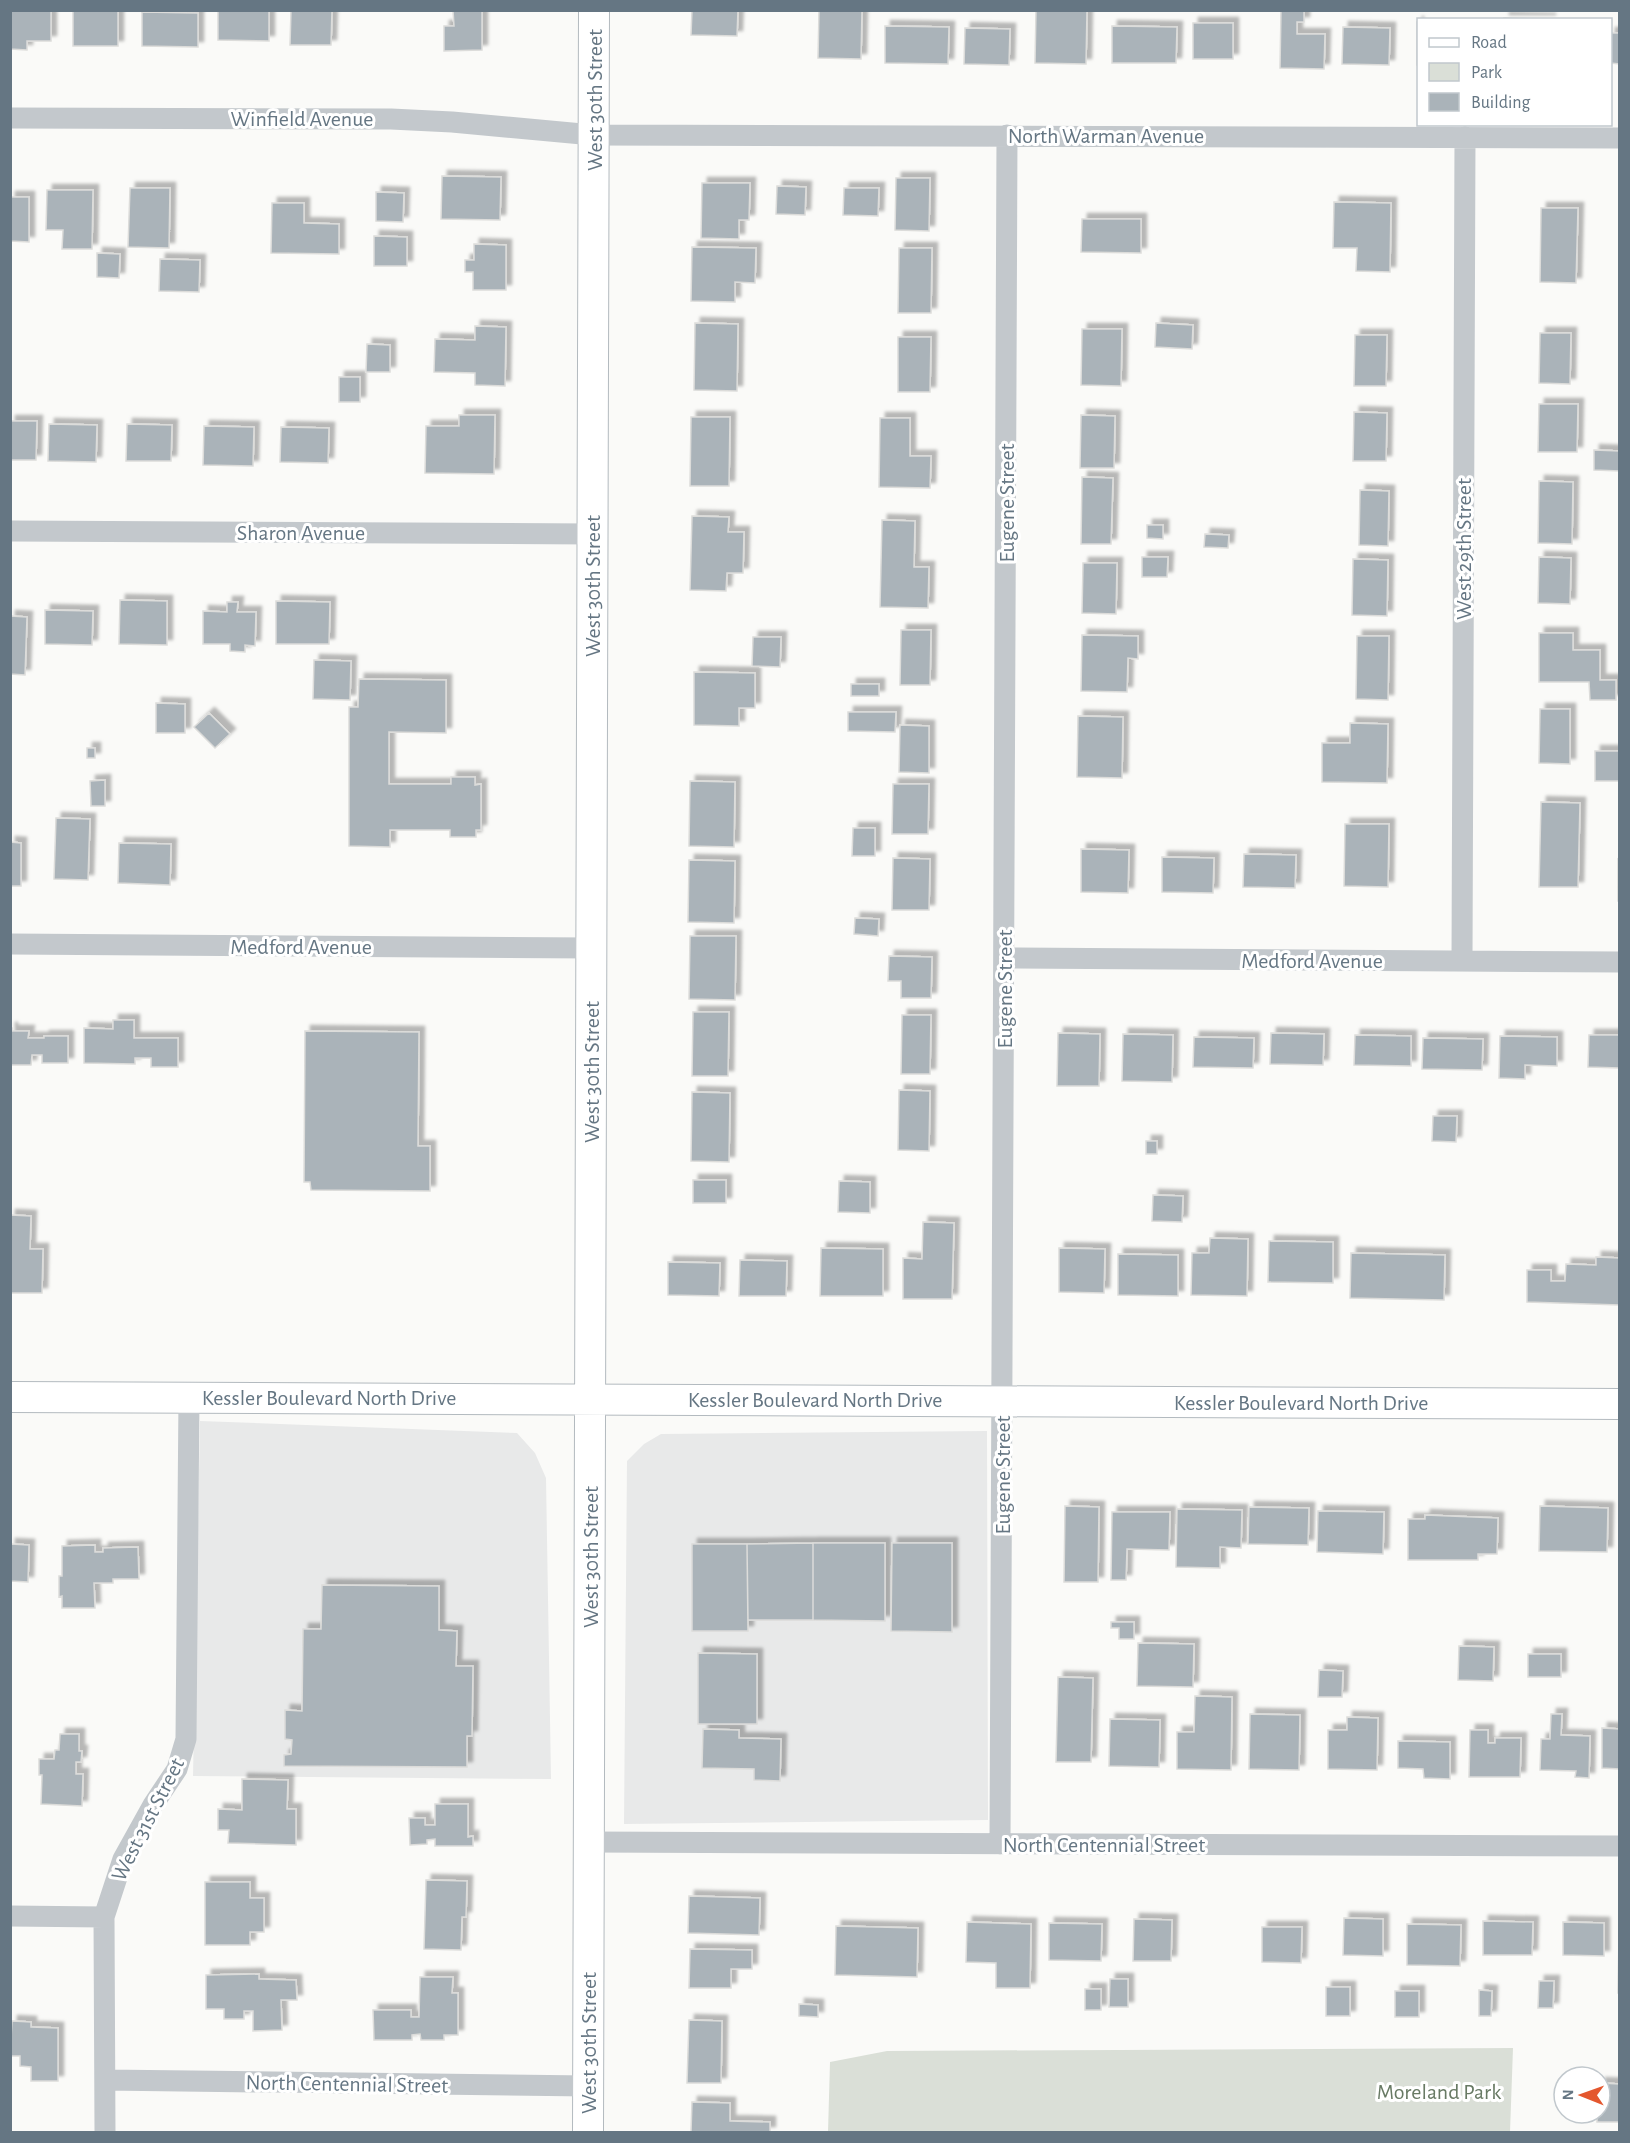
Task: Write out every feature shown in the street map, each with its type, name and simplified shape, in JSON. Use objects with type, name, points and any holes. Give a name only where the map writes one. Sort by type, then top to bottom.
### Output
[{"type":"main road","name":"West 30th Street","points":[[588,2133],[594,10]]},
{"type":"main road","name":"Kessler Boulevard North Drive","points":[[10,1396],[1620,1404]]},
{"type":"street","name":"Winfield Avenue","points":[[10,118],[391,119],[452,122],[593,135]]},
{"type":"street","name":"North Warman Avenue","points":[[593,135],[1620,138]]},
{"type":"street","name":"Eugene Street","points":[[1000,1844],[1007,135]]},
{"type":"street","name":"West 29th Street","points":[[1462,961],[1465,137]]},
{"type":"street","name":"Sharon Avenue","points":[[10,531],[592,534]]},
{"type":"street","name":"Medford Avenue","points":[[10,944],[591,948]]},
{"type":"street","name":"Medford Avenue","points":[[1004,958],[1620,962]]},
{"type":"street","name":"West 31st Street","points":[[105,2133],[104,1917],[123,1859],[153,1805],[177,1769],[186,1739],[189,1397]]},
{"type":"street","name":"North Centennial Street","points":[[589,1842],[1620,1846]]},
{"type":"street","points":[[10,1916],[104,1917]]},
{"type":"street","name":"North Centennial Street","points":[[105,2080],[588,2086]]},
{"type":"shaded area","points":[[200,1421],[517,1433],[535,1453],[546,1478],[551,1779],[193,1776]]},
{"type":"shaded area","points":[[987,1431],[988,1820],[624,1824],[627,1461],[644,1444],[661,1434]]},
{"type":"green space","name":"Moreland Park","points":[[1513,2048],[1510,2132],[828,2132],[830,2062],[887,2051]]},
{"type":"building","points":[[10,10],[51,10],[51,41],[27,41],[27,50],[10,49]]},
{"type":"building","points":[[73,10],[118,11],[118,46],[73,46]]},
{"type":"building","points":[[218,10],[269,10],[269,41],[218,40]]},
{"type":"building","points":[[291,10],[332,10],[331,45],[290,45]]},
{"type":"building","points":[[453,10],[482,10],[482,50],[444,51],[444,26],[454,26]]},
{"type":"building","points":[[692,10],[738,10],[737,36],[691,35]]},
{"type":"building","points":[[819,10],[862,10],[861,59],[818,58]]},
{"type":"building","points":[[1036,10],[1087,10],[1086,64],[1035,63]]},
{"type":"building","points":[[1281,10],[1304,10],[1304,22],[1297,22],[1297,34],[1325,34],[1324,69],[1280,68]]},
{"type":"building","points":[[142,12],[198,13],[198,47],[142,46]]},
{"type":"building","points":[[1193,23],[1233,23],[1233,59],[1193,59]]},
{"type":"building","points":[[885,26],[949,27],[948,64],[885,63]]},
{"type":"building","points":[[1112,26],[1177,27],[1176,63],[1112,63]]},
{"type":"building","points":[[1343,27],[1390,28],[1389,65],[1342,64]]},
{"type":"building","points":[[965,28],[1010,29],[1009,65],[964,64]]},
{"type":"building","points":[[1612,33],[1620,33],[1620,64],[1612,63]]},
{"type":"building","points":[[442,176],[501,177],[500,220],[441,219]]},
{"type":"building","points":[[896,178],[930,178],[929,231],[895,230]]},
{"type":"building","points":[[702,183],[750,183],[749,220],[739,220],[739,239],[701,238]]},
{"type":"building","points":[[777,186],[806,187],[805,215],[776,214]]},
{"type":"building","points":[[130,188],[170,188],[169,248],[128,247]]},
{"type":"building","points":[[844,188],[879,188],[878,216],[843,215]]},
{"type":"building","points":[[47,190],[93,190],[92,249],[62,249],[63,230],[46,230]]},
{"type":"building","points":[[376,192],[404,193],[403,222],[376,221]]},
{"type":"building","points":[[10,197],[29,197],[29,242],[10,241]]},
{"type":"building","points":[[1334,202],[1391,203],[1390,272],[1356,271],[1357,248],[1333,248]]},
{"type":"building","points":[[272,203],[304,203],[304,223],[339,224],[339,254],[271,253]]},
{"type":"building","points":[[1541,208],[1578,208],[1576,283],[1540,282]]},
{"type":"building","points":[[1082,219],[1141,219],[1141,253],[1081,252]]},
{"type":"building","points":[[374,236],[407,237],[407,266],[374,266]]},
{"type":"building","points":[[474,244],[506,245],[506,290],[473,290],[473,272],[465,272],[465,260],[474,260]]},
{"type":"building","points":[[692,247],[756,248],[755,283],[735,282],[735,302],[691,301]]},
{"type":"building","points":[[899,248],[932,248],[931,313],[898,313]]},
{"type":"building","points":[[97,253],[120,254],[119,278],[97,277]]},
{"type":"building","points":[[160,259],[200,260],[199,292],[159,291]]},
{"type":"building","points":[[695,323],[738,324],[737,391],[694,390]]},
{"type":"building","points":[[1156,323],[1193,325],[1192,349],[1155,347]]},
{"type":"building","points":[[475,326],[506,327],[505,386],[475,385],[475,373],[434,372],[435,339],[475,340]]},
{"type":"building","points":[[1082,329],[1122,329],[1121,386],[1081,385]]},
{"type":"building","points":[[1540,333],[1571,333],[1570,384],[1539,383]]},
{"type":"building","points":[[1355,335],[1387,335],[1386,386],[1354,386]]},
{"type":"building","points":[[898,337],[931,337],[930,392],[898,392]]},
{"type":"building","points":[[367,344],[390,345],[390,372],[366,372]]},
{"type":"building","points":[[339,377],[360,377],[360,402],[339,402]]},
{"type":"building","points":[[1539,404],[1578,404],[1577,452],[1538,452]]},
{"type":"building","points":[[1354,412],[1387,413],[1386,461],[1353,461]]},
{"type":"building","points":[[459,415],[495,415],[494,474],[425,473],[426,426],[459,426]]},
{"type":"building","points":[[1081,415],[1115,416],[1114,468],[1080,468]]},
{"type":"building","points":[[691,417],[730,417],[729,486],[690,486]]},
{"type":"building","points":[[880,418],[910,418],[910,456],[931,456],[930,488],[879,487]]},
{"type":"building","points":[[10,421],[37,421],[36,460],[10,460]]},
{"type":"building","points":[[49,424],[97,425],[96,462],[48,461]]},
{"type":"building","points":[[127,424],[172,425],[171,461],[126,461]]},
{"type":"building","points":[[204,426],[254,427],[253,466],[203,465]]},
{"type":"building","points":[[281,427],[329,428],[328,463],[280,462]]},
{"type":"building","points":[[1594,450],[1620,451],[1620,471],[1594,470]]},
{"type":"building","points":[[1082,477],[1113,478],[1111,544],[1081,544]]},
{"type":"building","points":[[1539,481],[1573,482],[1572,544],[1538,543]]},
{"type":"building","points":[[1360,490],[1389,491],[1388,546],[1359,545]]},
{"type":"building","points":[[692,516],[729,517],[728,532],[744,532],[743,573],[727,573],[726,591],[690,590]]},
{"type":"building","points":[[882,520],[915,521],[914,567],[929,567],[928,608],[880,607]]},
{"type":"building","points":[[1147,525],[1163,525],[1163,539],[1147,538]]},
{"type":"building","points":[[1205,534],[1229,535],[1228,548],[1204,547]]},
{"type":"building","points":[[1142,557],[1168,557],[1167,577],[1142,577]]},
{"type":"building","points":[[1539,557],[1571,558],[1570,604],[1538,603]]},
{"type":"building","points":[[1353,559],[1388,560],[1387,616],[1352,615]]},
{"type":"building","points":[[1083,563],[1117,563],[1116,614],[1082,613]]},
{"type":"building","points":[[120,600],[167,601],[167,645],[119,644]]},
{"type":"building","points":[[276,601],[330,602],[329,644],[276,644]]},
{"type":"building","points":[[227,602],[238,602],[237,612],[256,612],[255,646],[245,645],[245,652],[230,651],[230,644],[203,644],[203,611],[227,612]]},
{"type":"building","points":[[45,610],[93,611],[92,645],[45,644]]},
{"type":"building","points":[[10,616],[27,617],[25,675],[10,674]]},
{"type":"building","points":[[901,630],[931,630],[930,685],[900,685]]},
{"type":"building","points":[[1539,633],[1573,633],[1573,650],[1600,650],[1600,680],[1616,680],[1616,700],[1590,700],[1589,682],[1539,682]]},
{"type":"building","points":[[1082,635],[1138,636],[1138,659],[1128,658],[1127,692],[1081,691]]},
{"type":"building","points":[[1357,636],[1389,636],[1388,700],[1356,699]]},
{"type":"building","points":[[753,637],[781,637],[780,667],[752,666]]},
{"type":"building","points":[[314,660],[351,661],[350,700],[313,699]]},
{"type":"building","points":[[694,672],[755,673],[755,708],[739,708],[739,726],[694,725]]},
{"type":"building","points":[[359,679],[446,680],[446,733],[389,732],[389,784],[451,784],[451,777],[475,777],[475,785],[481,784],[481,830],[476,830],[476,837],[450,837],[450,830],[390,830],[390,847],[349,846],[349,707],[358,707]]},
{"type":"building","points":[[851,684],[879,684],[879,696],[851,696]]},
{"type":"building","points":[[156,703],[185,704],[185,733],[156,733]]},
{"type":"building","points":[[1540,709],[1570,709],[1570,764],[1539,763]]},
{"type":"building","points":[[848,712],[896,712],[895,732],[848,731]]},
{"type":"building","points":[[209,713],[230,734],[215,748],[194,727]]},
{"type":"building","points":[[1078,716],[1123,717],[1122,778],[1077,777]]},
{"type":"building","points":[[1350,723],[1388,724],[1387,783],[1322,782],[1322,743],[1350,743]]},
{"type":"building","points":[[900,725],[929,726],[929,773],[899,772]]},
{"type":"building","points":[[87,748],[95,748],[95,758],[87,758]]},
{"type":"building","points":[[1595,751],[1620,751],[1620,781],[1595,781]]},
{"type":"building","points":[[105,780],[105,806],[91,806],[90,781]]},
{"type":"building","points":[[690,781],[735,782],[734,847],[689,846]]},
{"type":"building","points":[[893,784],[929,784],[928,834],[892,834]]},
{"type":"building","points":[[1541,802],[1580,803],[1578,887],[1539,887]]},
{"type":"building","points":[[56,818],[90,819],[88,880],[54,879]]},
{"type":"building","points":[[1345,824],[1389,824],[1388,887],[1344,886]]},
{"type":"building","points":[[853,828],[875,828],[875,856],[852,856]]},
{"type":"building","points":[[10,842],[21,843],[21,886],[10,886]]},
{"type":"building","points":[[119,843],[171,844],[170,885],[118,883]]},
{"type":"building","points":[[1081,849],[1129,850],[1128,893],[1081,892]]},
{"type":"building","points":[[1244,854],[1296,855],[1295,888],[1243,887]]},
{"type":"building","points":[[1162,857],[1214,858],[1213,893],[1162,892]]},
{"type":"building","points":[[893,858],[930,859],[929,910],[892,910]]},
{"type":"building","points":[[1618,859],[1620,860],[1620,901],[1618,901]]},
{"type":"building","points":[[689,860],[735,861],[734,923],[688,922]]},
{"type":"building","points":[[855,918],[879,919],[878,936],[854,934]]},
{"type":"building","points":[[690,936],[736,936],[735,1000],[689,999]]},
{"type":"building","points":[[889,956],[932,957],[931,998],[901,998],[901,981],[888,981]]},
{"type":"building","points":[[693,1012],[729,1012],[728,1076],[692,1076]]},
{"type":"building","points":[[902,1015],[931,1015],[930,1074],[901,1074]]},
{"type":"building","points":[[113,1020],[134,1020],[134,1038],[178,1038],[178,1067],[151,1067],[151,1058],[135,1058],[135,1064],[84,1063],[84,1028],[113,1029]]},
{"type":"building","points":[[10,1028],[12,1031],[29,1031],[28,1038],[68,1036],[68,1063],[42,1063],[42,1055],[32,1055],[31,1065],[10,1065]]},
{"type":"building","points":[[305,1031],[419,1032],[418,1146],[430,1146],[430,1191],[311,1190],[310,1182],[304,1182]]},
{"type":"building","points":[[1058,1033],[1100,1034],[1099,1086],[1057,1086]]},
{"type":"building","points":[[1271,1033],[1324,1034],[1323,1065],[1270,1064]]},
{"type":"building","points":[[1123,1034],[1173,1035],[1172,1082],[1122,1081]]},
{"type":"building","points":[[1355,1035],[1411,1036],[1411,1066],[1354,1065]]},
{"type":"building","points":[[1589,1035],[1620,1035],[1620,1068],[1588,1067]]},
{"type":"building","points":[[1500,1036],[1557,1037],[1557,1066],[1525,1065],[1525,1079],[1499,1078]]},
{"type":"building","points":[[1194,1037],[1254,1038],[1253,1068],[1193,1067]]},
{"type":"building","points":[[1423,1038],[1483,1039],[1482,1070],[1422,1069]]},
{"type":"building","points":[[899,1090],[930,1091],[929,1151],[898,1150]]},
{"type":"building","points":[[692,1092],[730,1093],[729,1162],[691,1161]]},
{"type":"building","points":[[1433,1116],[1457,1116],[1456,1142],[1432,1141]]},
{"type":"building","points":[[1146,1141],[1157,1141],[1157,1154],[1146,1154]]},
{"type":"building","points":[[693,1180],[726,1180],[726,1203],[693,1203]]},
{"type":"building","points":[[839,1181],[870,1182],[870,1213],[838,1212]]},
{"type":"building","points":[[1153,1195],[1183,1196],[1182,1222],[1152,1221]]},
{"type":"building","points":[[10,1215],[31,1216],[30,1249],[43,1249],[42,1293],[10,1293]]},
{"type":"building","points":[[923,1222],[954,1223],[952,1299],[903,1299],[903,1258],[922,1259]]},
{"type":"building","points":[[1210,1238],[1248,1239],[1247,1296],[1191,1295],[1192,1253],[1209,1253]]},
{"type":"building","points":[[1269,1241],[1333,1242],[1333,1283],[1268,1282]]},
{"type":"building","points":[[821,1248],[883,1249],[883,1296],[820,1296]]},
{"type":"building","points":[[1059,1248],[1105,1249],[1104,1293],[1059,1292]]},
{"type":"building","points":[[1351,1253],[1445,1255],[1444,1300],[1350,1298]]},
{"type":"building","points":[[1118,1254],[1178,1255],[1178,1296],[1118,1295]]},
{"type":"building","points":[[1596,1257],[1620,1258],[1620,1305],[1527,1302],[1527,1270],[1551,1270],[1551,1281],[1565,1281],[1566,1264],[1596,1265]]},
{"type":"building","points":[[740,1260],[787,1261],[786,1296],[739,1296]]},
{"type":"building","points":[[668,1262],[720,1263],[719,1296],[668,1295]]},
{"type":"building","points":[[1065,1506],[1099,1507],[1098,1582],[1064,1582]]},
{"type":"building","points":[[1540,1506],[1608,1508],[1607,1552],[1539,1551]]},
{"type":"building","points":[[1249,1507],[1309,1508],[1308,1545],[1248,1544]]},
{"type":"building","points":[[1177,1509],[1242,1510],[1241,1548],[1220,1547],[1220,1568],[1176,1567]]},
{"type":"building","points":[[1318,1511],[1384,1512],[1383,1554],[1317,1552]]},
{"type":"building","points":[[1112,1512],[1170,1512],[1169,1550],[1127,1549],[1126,1580],[1111,1580]]},
{"type":"building","points":[[1425,1515],[1498,1518],[1497,1554],[1478,1554],[1478,1560],[1408,1560],[1408,1519],[1425,1519]]},
{"type":"building","points":[[813,1543],[813,1620],[748,1620],[747,1544]]},
{"type":"building","points":[[813,1543],[885,1543],[885,1621],[813,1620]]},
{"type":"building","points":[[892,1543],[952,1543],[952,1632],[891,1631]]},
{"type":"building","points":[[10,1544],[29,1545],[28,1582],[10,1581]]},
{"type":"building","points":[[692,1544],[747,1544],[748,1631],[692,1631]]},
{"type":"building","points":[[95,1545],[95,1552],[103,1552],[103,1548],[138,1547],[139,1579],[113,1579],[113,1583],[94,1583],[95,1608],[62,1608],[62,1596],[59,1597],[59,1576],[62,1576],[62,1546]]},
{"type":"building","points":[[322,1585],[439,1586],[439,1630],[457,1631],[456,1666],[473,1666],[472,1736],[467,1736],[467,1767],[284,1766],[284,1755],[291,1754],[292,1740],[285,1739],[285,1710],[302,1711],[303,1629],[321,1629]]},
{"type":"building","points":[[1111,1622],[1134,1622],[1134,1639],[1119,1639],[1119,1628],[1111,1628]]},
{"type":"building","points":[[1138,1643],[1194,1644],[1193,1687],[1137,1686]]},
{"type":"building","points":[[1459,1646],[1494,1647],[1493,1681],[1458,1680]]},
{"type":"building","points":[[698,1653],[757,1654],[757,1724],[698,1724]]},
{"type":"building","points":[[1528,1654],[1561,1654],[1561,1677],[1528,1677]]},
{"type":"building","points":[[1319,1670],[1343,1671],[1342,1697],[1318,1697]]},
{"type":"building","points":[[1058,1677],[1093,1678],[1091,1762],[1056,1762]]},
{"type":"building","points":[[1195,1696],[1232,1697],[1231,1770],[1177,1769],[1177,1732],[1194,1732]]},
{"type":"building","points":[[1250,1714],[1300,1715],[1299,1770],[1249,1769]]},
{"type":"building","points":[[1551,1714],[1562,1714],[1561,1735],[1590,1736],[1589,1778],[1575,1777],[1576,1771],[1540,1770],[1541,1739],[1550,1739]]},
{"type":"building","points":[[1347,1717],[1378,1718],[1377,1770],[1328,1769],[1328,1730],[1347,1730]]},
{"type":"building","points":[[1110,1719],[1160,1720],[1159,1767],[1109,1766]]},
{"type":"building","points":[[1602,1728],[1620,1729],[1620,1769],[1602,1768]]},
{"type":"building","points":[[703,1729],[739,1730],[739,1738],[781,1739],[780,1781],[754,1780],[754,1769],[702,1768]]},
{"type":"building","points":[[1470,1730],[1488,1730],[1488,1743],[1495,1743],[1495,1738],[1521,1738],[1520,1777],[1469,1777]]},
{"type":"building","points":[[60,1734],[79,1734],[79,1751],[82,1751],[81,1762],[76,1762],[76,1774],[83,1774],[82,1806],[41,1804],[42,1775],[39,1775],[39,1759],[54,1759],[55,1750],[59,1750]]},
{"type":"building","points":[[1398,1741],[1450,1742],[1450,1779],[1424,1778],[1423,1769],[1398,1768]]},
{"type":"building","points":[[242,1779],[288,1780],[287,1809],[296,1809],[296,1845],[228,1843],[229,1830],[218,1830],[218,1809],[242,1810]]},
{"type":"building","points":[[435,1804],[468,1804],[468,1837],[473,1836],[473,1846],[435,1846],[435,1839],[427,1840],[427,1844],[410,1845],[409,1818],[425,1818],[425,1825],[435,1825]]},
{"type":"building","points":[[426,1880],[467,1881],[466,1917],[462,1917],[461,1950],[424,1949]]},
{"type":"building","points":[[205,1882],[250,1882],[250,1898],[264,1898],[264,1932],[250,1932],[250,1945],[205,1945]]},
{"type":"building","points":[[689,1896],[760,1898],[759,1935],[688,1933]]},
{"type":"building","points":[[1344,1918],[1383,1919],[1383,1956],[1343,1955]]},
{"type":"building","points":[[1134,1919],[1172,1920],[1171,1961],[1133,1961]]},
{"type":"building","points":[[1483,1921],[1533,1922],[1532,1955],[1483,1955]]},
{"type":"building","points":[[967,1922],[1031,1924],[1030,1988],[996,1988],[996,1963],[966,1962]]},
{"type":"building","points":[[1563,1922],[1604,1923],[1604,1956],[1563,1955]]},
{"type":"building","points":[[1049,1923],[1102,1924],[1101,1961],[1049,1960]]},
{"type":"building","points":[[1407,1924],[1461,1925],[1460,1966],[1407,1965]]},
{"type":"building","points":[[836,1926],[918,1928],[917,1977],[835,1975]]},
{"type":"building","points":[[1262,1927],[1302,1927],[1301,1963],[1262,1962]]},
{"type":"building","points":[[1619,1934],[1620,1993],[1618,1993]]},
{"type":"building","points":[[690,1949],[752,1950],[752,1969],[731,1969],[731,1988],[689,1988]]},
{"type":"building","points":[[259,1974],[259,1979],[296,1980],[297,2000],[281,2000],[282,2030],[253,2031],[253,2011],[244,2011],[244,2019],[224,2019],[224,2009],[206,2009],[206,1975]]},
{"type":"building","points":[[420,1977],[453,1977],[452,1993],[458,1993],[458,2035],[444,2035],[444,2040],[421,2040],[420,2034],[412,2035],[412,2040],[374,2040],[373,2010],[411,2010],[411,2017],[419,2017]]},
{"type":"building","points":[[1110,1979],[1128,1979],[1128,2007],[1109,2007]]},
{"type":"building","points":[[1539,1981],[1554,1981],[1553,2008],[1538,2008]]},
{"type":"building","points":[[1326,1987],[1350,1987],[1350,2016],[1326,2016]]},
{"type":"building","points":[[1085,1989],[1101,1989],[1101,2010],[1085,2010]]},
{"type":"building","points":[[1479,1990],[1492,1991],[1491,2016],[1479,2016]]},
{"type":"building","points":[[1395,1991],[1419,1991],[1419,2017],[1395,2017]]},
{"type":"building","points":[[799,2004],[818,2005],[818,2017],[799,2016]]},
{"type":"building","points":[[689,2020],[722,2021],[721,2083],[687,2083]]},
{"type":"building","points":[[12,2021],[31,2022],[31,2027],[58,2028],[58,2081],[31,2081],[31,2067],[20,2066],[20,2056],[10,2056]]},
{"type":"building","points":[[1612,2084],[1620,2084],[1620,2122],[1612,2122]]},
{"type":"building","points":[[692,2102],[730,2103],[730,2121],[770,2122],[770,2132],[691,2132]]}]
